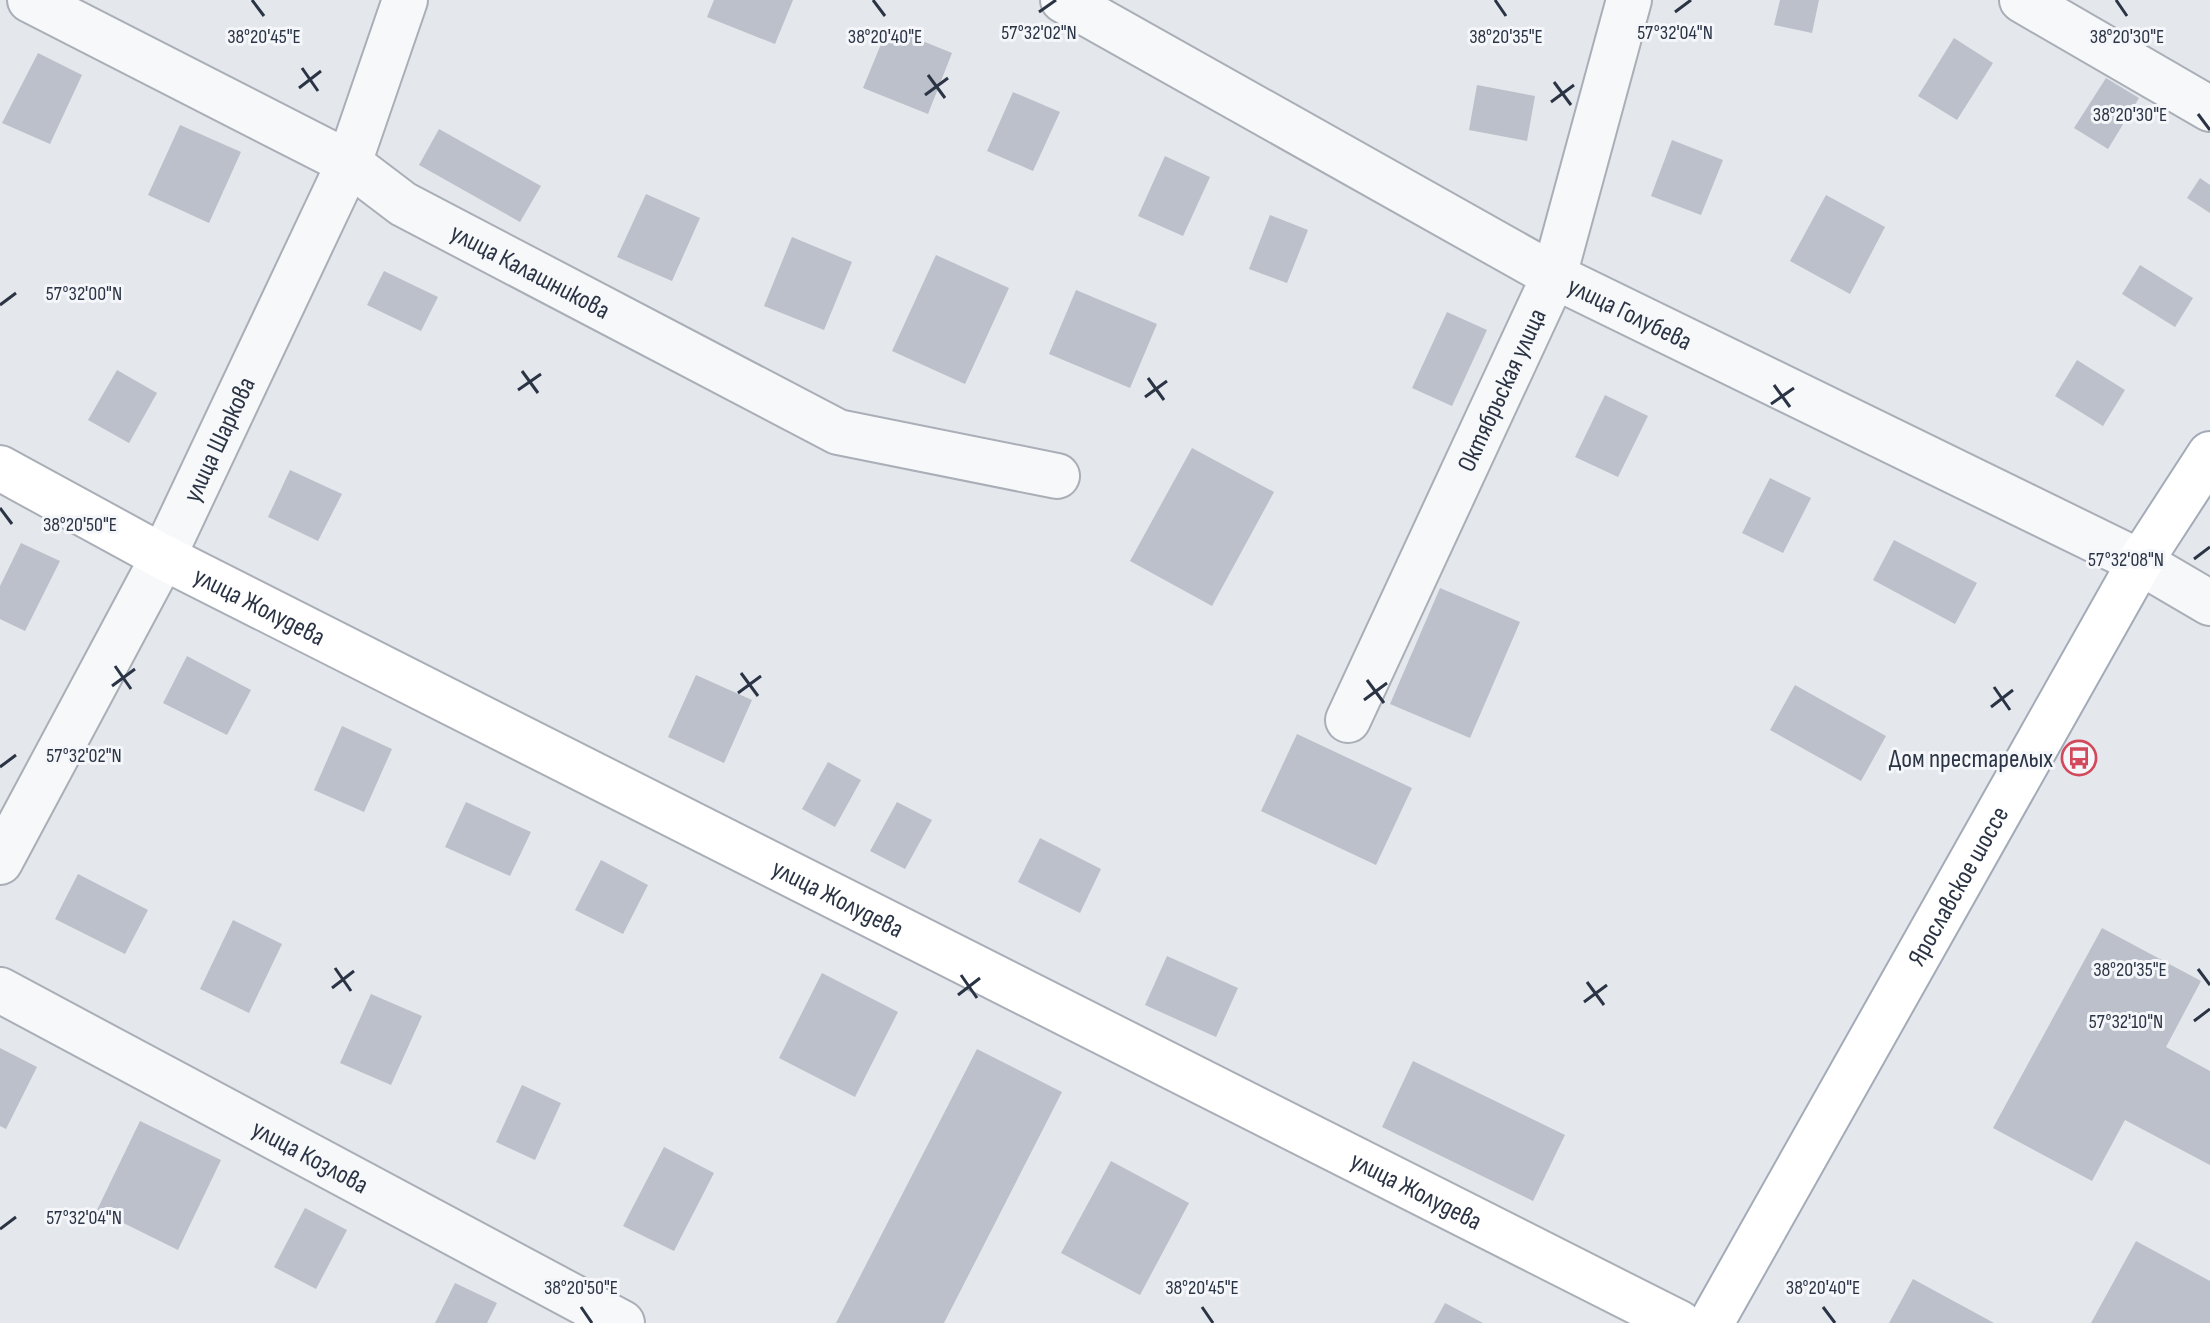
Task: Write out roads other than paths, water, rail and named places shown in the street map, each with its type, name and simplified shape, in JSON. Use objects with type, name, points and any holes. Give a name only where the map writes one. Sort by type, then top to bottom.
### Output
[{"type":"main road","name":"Ярославское шоссе","points":[[1711,1323],[2140,562],[2210,454]]},
{"type":"main road","name":"улица Жолудева","points":[[0,468],[163,557],[1679,1323]]},
{"type":"street","name":"улица Калашникова","points":[[30,0],[349,163],[403,204],[838,432],[1057,476]]},
{"type":"street","name":"улица Шаркова","points":[[0,862],[163,557],[349,163],[405,0]]},
{"type":"street","name":"улица Голубева","points":[[1063,0],[1554,276],[2140,562],[2210,603]]},
{"type":"street","name":"Октябрьская улица","points":[[1348,720],[1554,276],[1629,0]]},
{"type":"street","points":[[2022,0],[2210,109]]},
{"type":"street","name":"улица Козлова","points":[[0,990],[622,1323]]},
{"type":"place","name":"Дом престарелых","points":[[2079,758]]}]
